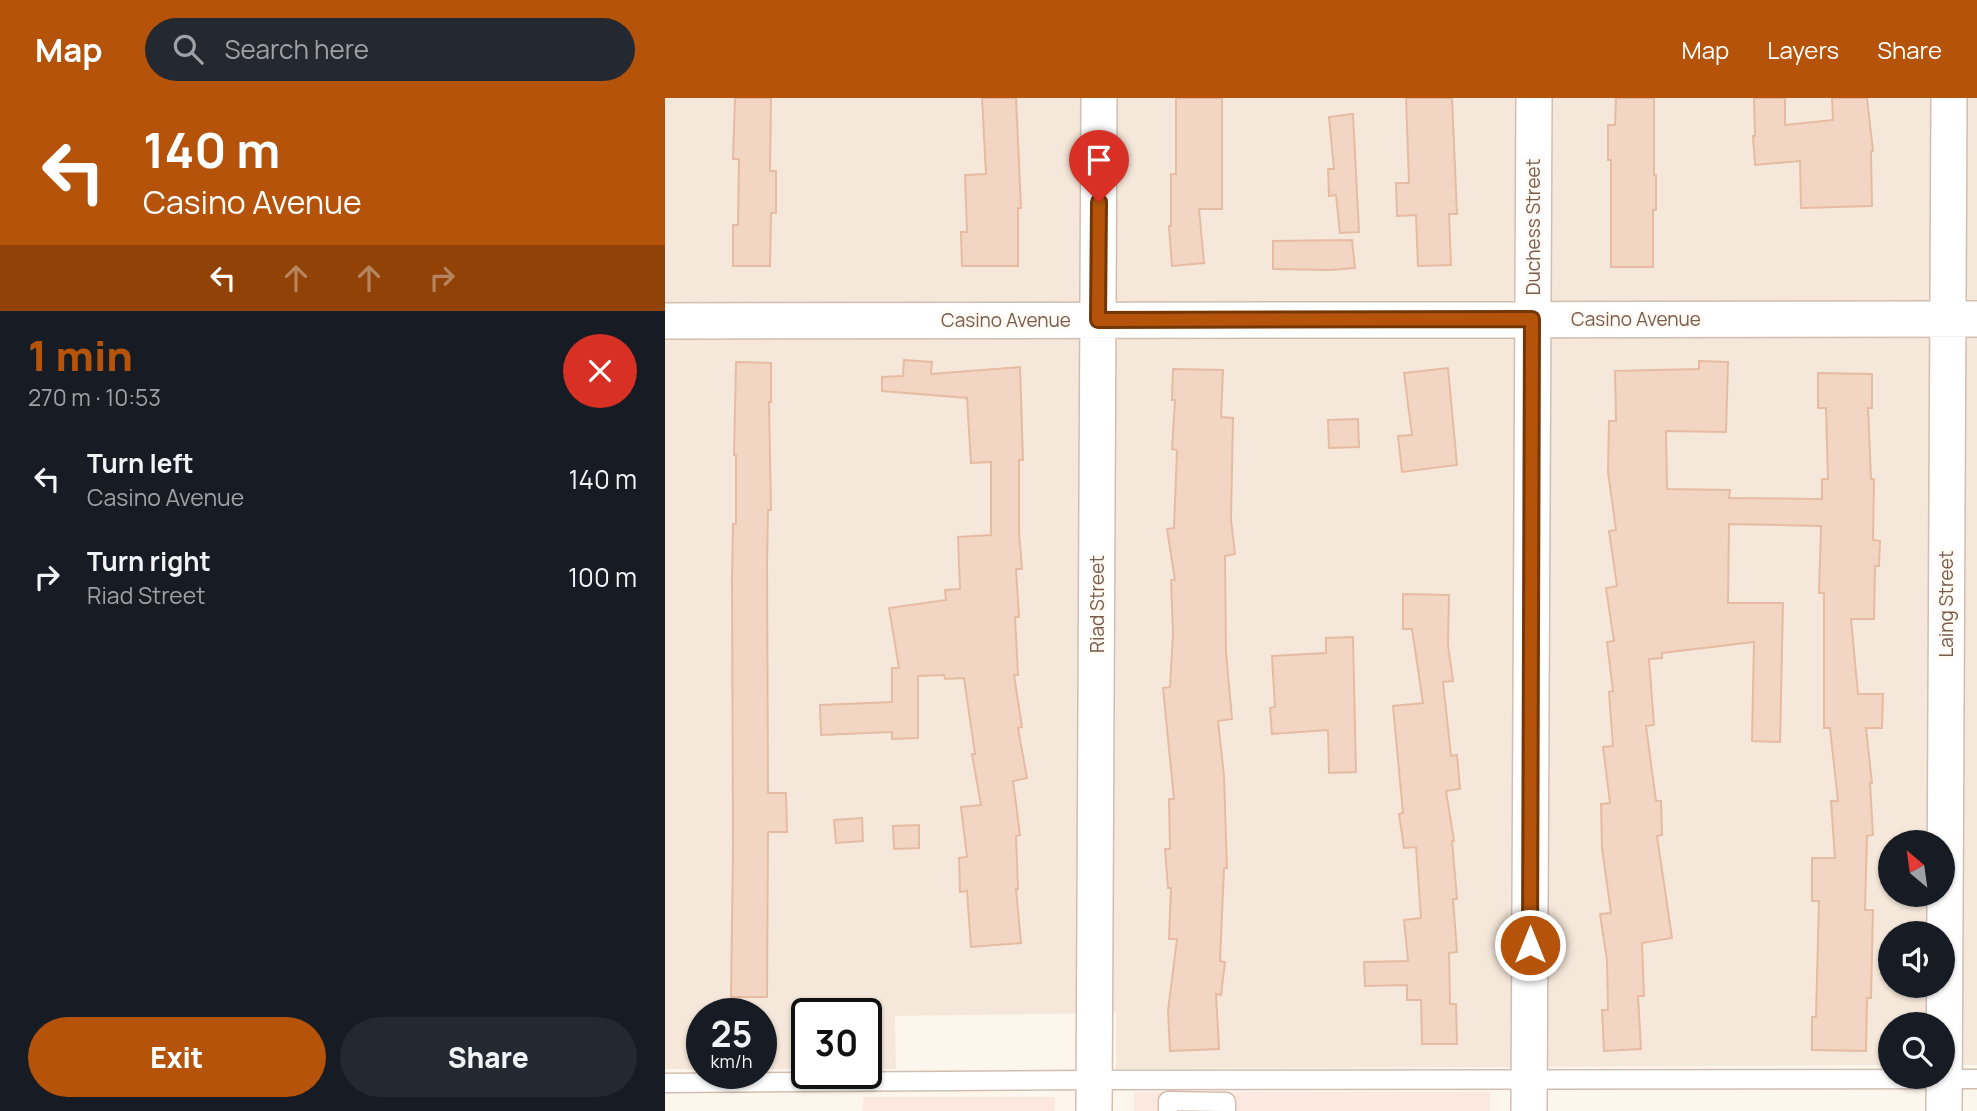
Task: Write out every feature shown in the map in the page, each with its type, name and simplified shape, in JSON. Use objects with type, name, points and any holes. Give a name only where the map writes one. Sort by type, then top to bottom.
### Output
[{"type":"street","name":"Riad Street","points":[[1094,1095],[1099,98]]},
{"type":"street","name":"Duchess Street","points":[[1529,1096],[1534,98]]},
{"type":"street","name":"Laing Street","points":[[1949,98],[1962,319],[1955,1090]]},
{"type":"street","name":"Casino Avenue","points":[[665,321],[1962,319]]},
{"type":"lane","points":[[665,1083],[1094,1095],[1529,1096],[1955,1090]]},
{"type":"lane","points":[[1168,1106],[1226,1102],[1226,1111]]},
{"type":"shaded area","points":[[665,98],[1977,98],[1977,1065],[1955,1065],[1955,1012],[1878,1012],[1878,1065],[1116,1069],[1116,1013],[895,1016],[896,1069],[882,1069],[882,998],[791,998],[791,1069],[777,1069],[777,998],[686,998],[686,1069],[665,1069]]},
{"type":"shaded area","points":[[1134,1092],[1490,1092],[1490,1111],[1134,1111]]},
{"type":"shaded area","points":[[863,1097],[1055,1097],[1055,1111],[863,1111]]},
{"type":"building","points":[[735,98],[771,98],[770,171],[776,171],[776,213],[771,213],[770,266],[733,266],[733,225],[738,225],[739,159],[733,159]]},
{"type":"building","points":[[982,98],[1016,98],[1021,208],[1018,208],[1018,266],[962,266],[961,232],[967,232],[965,175],[986,174]]},
{"type":"building","points":[[1176,98],[1222,98],[1222,209],[1199,209],[1204,263],[1172,266],[1169,226],[1171,174],[1176,174]]},
{"type":"building","points":[[1406,98],[1452,98],[1457,214],[1449,214],[1451,265],[1418,266],[1416,215],[1397,216],[1396,183],[1409,183]]},
{"type":"building","points":[[1616,98],[1654,98],[1656,210],[1653,210],[1653,267],[1611,267],[1611,160],[1608,160],[1608,125],[1615,125]]},
{"type":"building","points":[[1754,98],[1785,98],[1785,125],[1833,120],[1832,98],[1867,98],[1873,151],[1872,206],[1801,208],[1800,161],[1755,165]]},
{"type":"building","points":[[1353,114],[1359,232],[1340,233],[1336,195],[1329,196],[1328,169],[1334,169],[1329,117]]},
{"type":"building","points":[[1352,240],[1355,268],[1273,269],[1273,241]]},
{"type":"building","points":[[904,360],[932,362],[931,374],[1020,367],[1023,460],[1019,460],[1019,533],[1022,569],[1016,569],[1018,675],[1014,675],[1022,727],[1018,728],[1027,778],[1013,781],[1020,835],[1016,836],[1016,889],[1021,943],[971,947],[967,891],[960,892],[959,858],[967,857],[961,807],[981,805],[972,754],[975,754],[964,678],[945,679],[944,675],[918,676],[918,738],[892,739],[892,732],[821,735],[820,705],[892,702],[892,668],[899,668],[889,608],[946,600],[945,590],[960,589],[958,537],[991,535],[991,462],[971,463],[967,398],[882,391],[882,377],[903,376]]},
{"type":"building","points":[[1699,361],[1728,362],[1726,432],[1666,431],[1667,489],[1730,490],[1729,498],[1822,499],[1822,479],[1828,479],[1826,408],[1818,408],[1818,373],[1872,374],[1872,408],[1868,408],[1871,479],[1874,479],[1873,540],[1880,541],[1879,566],[1875,566],[1874,619],[1851,619],[1858,694],[1883,694],[1882,728],[1866,728],[1872,783],[1873,835],[1867,836],[1865,910],[1873,910],[1871,998],[1867,998],[1866,1051],[1812,1050],[1812,1017],[1816,1017],[1819,901],[1812,901],[1812,858],[1835,858],[1831,801],[1838,801],[1830,728],[1824,728],[1824,593],[1819,593],[1821,526],[1729,524],[1728,603],[1783,603],[1780,742],[1752,741],[1754,642],[1662,653],[1662,658],[1649,659],[1654,725],[1646,726],[1656,801],[1661,801],[1662,835],[1657,836],[1672,938],[1642,943],[1644,996],[1638,996],[1641,1049],[1604,1051],[1602,1010],[1608,1010],[1607,960],[1600,914],[1611,913],[1602,848],[1601,804],[1610,803],[1603,747],[1613,746],[1609,692],[1613,691],[1607,642],[1614,641],[1606,588],[1617,586],[1609,531],[1616,530],[1608,472],[1609,421],[1616,421],[1615,371],[1699,369]]},
{"type":"building","points":[[736,362],[771,363],[771,510],[768,510],[767,564],[768,793],[786,793],[787,832],[768,832],[767,997],[731,997],[732,578],[733,524],[736,524]]},
{"type":"building","points":[[1448,368],[1457,465],[1402,472],[1398,436],[1412,435],[1404,373]]},
{"type":"building","points":[[1173,369],[1223,370],[1221,417],[1233,418],[1231,520],[1235,554],[1225,556],[1226,652],[1232,719],[1218,721],[1224,776],[1227,868],[1224,868],[1220,961],[1225,962],[1221,995],[1216,994],[1219,1049],[1170,1051],[1168,1011],[1177,939],[1169,939],[1171,888],[1168,888],[1165,849],[1170,849],[1169,799],[1174,799],[1163,688],[1170,687],[1173,634],[1171,580],[1175,580],[1167,529],[1174,528],[1177,450],[1172,449],[1175,400],[1172,400]]},
{"type":"building","points":[[1358,419],[1359,447],[1329,448],[1328,420]]},
{"type":"building","points":[[1403,594],[1449,595],[1448,645],[1453,681],[1443,682],[1451,756],[1457,755],[1460,789],[1446,791],[1454,841],[1457,899],[1453,899],[1457,952],[1449,953],[1450,1004],[1456,1004],[1457,1044],[1422,1044],[1421,1000],[1407,1000],[1407,985],[1365,986],[1364,962],[1408,961],[1404,920],[1421,918],[1416,847],[1404,848],[1399,814],[1403,813],[1393,706],[1423,703],[1412,629],[1403,629]]},
{"type":"building","points":[[1353,637],[1356,772],[1329,773],[1328,730],[1272,734],[1270,708],[1275,707],[1272,656],[1326,653],[1326,638]]},
{"type":"building","points":[[862,818],[863,841],[836,843],[834,820]]},
{"type":"building","points":[[919,825],[919,848],[894,849],[893,826]]},
{"type":"route","points":[[1099,202],[1098,320],[1532,319],[1530,945]]}]
